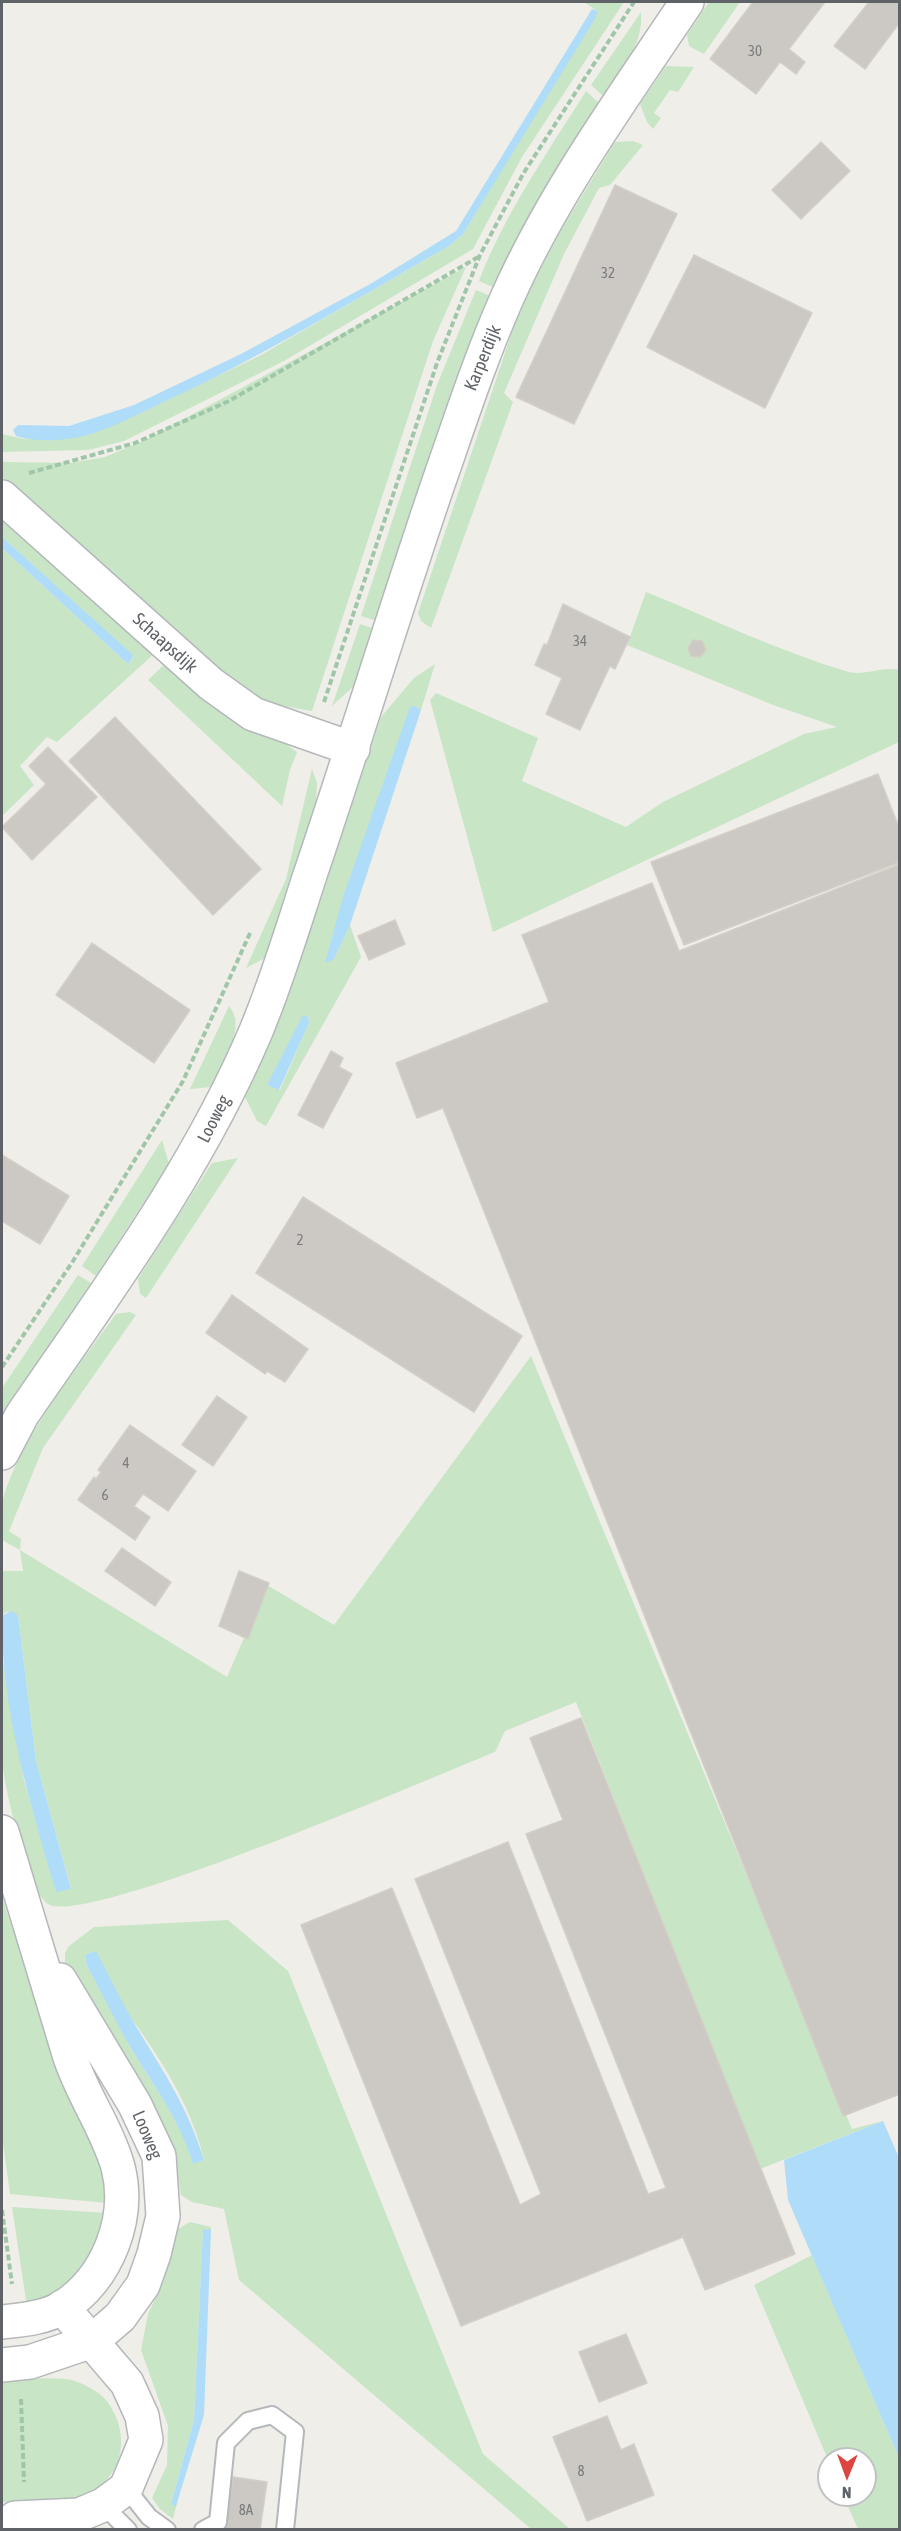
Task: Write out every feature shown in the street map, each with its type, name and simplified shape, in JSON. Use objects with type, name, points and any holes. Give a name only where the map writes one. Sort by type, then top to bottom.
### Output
[{"type":"street","name":"Karperdijk","points":[[353,749],[425,522],[470,391],[508,296],[557,202],[677,6]]},
{"type":"street","name":"Schaapsdijk","points":[[11,486],[211,684],[253,714],[353,749]]},
{"type":"street","name":"Looweg","points":[[2,1453],[22,1415],[169,1199],[202,1144],[231,1087],[273,984],[353,749]]},
{"type":"street","name":"Looweg","points":[[2,1832],[70,2058],[117,2166],[122,2198],[117,2234],[105,2260],[89,2283],[62,2307],[31,2318],[2,2322]]},
{"type":"street","name":"Looweg","points":[[2,2365],[30,2362],[92,2341],[120,2317],[143,2285],[164,2216],[159,2156],[135,2105],[33,1933]]},
{"type":"street","points":[[15,2524],[79,2515],[114,2496],[146,2440],[142,2416],[127,2383],[62,2307]]},
{"type":"lane","points":[[203,2529],[218,2522],[226,2443],[248,2421],[272,2415],[295,2432],[285,2529]]},
{"type":"lane","points":[[114,2496],[129,2529]]},
{"type":"lane","points":[[114,2496],[166,2529]]},
{"type":"path","points":[[11,486],[135,443],[229,401],[480,255]]},
{"type":"path","points":[[2,1367],[73,1261],[183,1081],[254,924]]},
{"type":"green space","points":[[584,2],[624,2],[522,157],[473,249],[284,361],[124,441],[88,450],[2,452],[2,434],[24,439],[95,432],[130,418],[261,355],[449,246],[463,234],[597,11]]},
{"type":"green space","points":[[709,2],[740,2],[704,54],[689,46],[687,35]]},
{"type":"green space","points":[[641,12],[641,24],[635,46],[603,96],[591,85]]},
{"type":"green space","points":[[666,66],[694,67],[678,92],[670,90],[654,113],[661,118],[653,129],[647,122],[640,104]]},
{"type":"green space","points":[[586,91],[599,103],[530,216],[493,287],[479,281],[514,207]]},
{"type":"green space","points":[[633,141],[643,145],[610,185],[599,188],[564,254],[504,393],[513,402],[431,628],[421,621],[418,613],[520,308],[561,230],[615,142]]},
{"type":"green space","points":[[466,267],[433,341],[312,711],[259,702],[231,684],[112,574],[2,477],[2,462],[71,463],[105,457],[143,441]]},
{"type":"green space","points":[[476,290],[490,296],[377,621],[361,616],[437,385]]},
{"type":"green space","points":[[2,509],[156,652],[57,742],[47,737],[20,766],[34,785],[2,816],[2,548],[128,664],[134,657],[2,537]]},
{"type":"green space","points":[[646,592],[823,664],[855,673],[887,669],[899,670],[899,742],[493,932],[430,700],[436,693],[538,738],[522,781],[626,827],[663,802],[804,734],[837,727],[773,705],[627,645]]},
{"type":"green space","points":[[360,624],[375,629],[355,685],[332,706]]},
{"type":"green space","points":[[168,661],[297,752],[290,770],[282,806],[148,680]]},
{"type":"green space","points":[[435,664],[421,710],[415,706],[334,959],[350,925],[361,957],[266,1126],[257,1121],[245,1097],[289,994],[381,717],[414,678]],"holes":[[[308,1017],[309,1023],[280,1090],[268,1085]]]},
{"type":"green space","points":[[312,769],[317,783],[316,805],[265,958],[246,968],[286,879]]},
{"type":"green space","points":[[229,1006],[236,1025],[226,1057],[211,1087],[190,1089]]},
{"type":"green space","points":[[162,1140],[169,1164],[96,1276],[82,1266]]},
{"type":"green space","points":[[238,1158],[146,1298],[140,1294],[138,1279],[212,1163]]},
{"type":"green space","points":[[78,1275],[91,1283],[2,1416],[2,1388]]},
{"type":"green space","points":[[130,1312],[136,1315],[43,1448],[9,1531],[21,1539],[20,1550],[2,1540],[1,1512],[10,1479],[21,1454],[67,1380],[116,1314]]},
{"type":"green space","points":[[531,1356],[852,2129],[883,2121],[760,2169],[576,1702],[505,1731],[495,1752],[264,1846],[126,1894],[76,1905],[48,1904],[40,1895],[25,1860],[12,1814],[2,1760],[2,1655],[24,1780],[56,1891],[71,1888],[36,1761],[18,1615],[6,1612],[2,1616],[2,1571],[23,1571],[20,1550],[227,1677],[267,1585],[334,1625]]},
{"type":"green space","points":[[2,1897],[59,2065],[102,2156],[107,2203],[10,2194],[2,2135]]},
{"type":"green space","points":[[228,1920],[288,1971],[483,2454],[570,2529],[531,2529],[239,2280],[224,2209],[192,2202],[181,2195],[174,2152],[65,1967],[65,1953],[69,1946],[94,1927]],"holes":[[[85,1955],[171,2078],[196,2132],[204,2160],[193,2163],[187,2142],[132,2050],[87,1966]]]},
{"type":"green space","points":[[12,2207],[107,2213],[96,2247],[81,2272],[71,2282],[27,2307]]},
{"type":"green space","points":[[190,2222],[211,2227],[211,2230],[203,2230],[194,2420],[172,2501],[177,2503],[173,2519],[160,2509],[152,2498],[167,2465],[168,2426],[141,2350],[148,2314],[158,2293],[178,2229]]},
{"type":"green space","points":[[812,2255],[899,2458],[899,2529],[858,2529],[848,2507],[877,2507],[877,2447],[823,2447],[754,2285]]},
{"type":"green space","points":[[69,2379],[87,2386],[104,2397],[114,2412],[121,2439],[117,2464],[110,2476],[88,2493],[78,2497],[45,2502],[2,2502],[2,2380]]},
{"type":"water","points":[[592,9],[597,11],[596,17],[463,234],[449,246],[252,358],[119,423],[88,435],[68,439],[35,440],[16,436],[13,430],[18,425],[69,426],[134,405],[241,354],[372,283],[456,231]]},
{"type":"water","points":[[2,537],[134,656],[128,664],[2,548]]},
{"type":"water","points":[[415,706],[421,710],[350,925],[334,959],[325,963],[343,897],[410,707]]},
{"type":"water","points":[[303,1015],[308,1017],[309,1023],[279,1090],[267,1085]]},
{"type":"water","points":[[11,1611],[18,1615],[36,1761],[71,1889],[56,1892],[27,1790],[6,1686],[2,1616]]},
{"type":"water","points":[[96,1951],[126,2009],[183,2108],[204,2160],[193,2164],[175,2120],[128,2042],[87,1966],[85,1955]]},
{"type":"water","points":[[883,2121],[900,2160],[899,2458],[788,2200],[784,2160]]},
{"type":"water","points":[[203,2229],[211,2230],[204,2415],[176,2506],[172,2505],[172,2501],[194,2420]]},
{"type":"building","points":[[753,2],[825,2],[789,49],[805,62],[796,74],[780,62],[756,94],[710,59]]},
{"type":"building","points":[[869,2],[900,2],[900,22],[865,69],[834,46]]},
{"type":"building","points":[[821,142],[850,171],[801,219],[772,190]]},
{"type":"building","points":[[615,185],[677,214],[574,424],[516,397]]},
{"type":"building","points":[[694,255],[812,313],[765,408],[647,347]]},
{"type":"building","points":[[563,604],[630,637],[615,669],[610,666],[580,730],[546,714],[562,678],[535,665],[544,644],[547,645]]},
{"type":"building","points":[[693,640],[702,641],[706,650],[700,657],[691,656],[688,648]]},
{"type":"building","points":[[115,717],[261,869],[213,915],[69,761]]},
{"type":"building","points":[[48,747],[97,797],[32,860],[2,827],[46,784],[29,766]]},
{"type":"building","points":[[878,774],[900,830],[900,862],[684,945],[651,862]]},
{"type":"building","points":[[900,864],[900,2094],[843,2116],[443,1108],[417,1118],[396,1063],[549,1002],[522,935],[652,883],[679,951]]},
{"type":"building","points":[[395,920],[405,944],[369,960],[358,936]]},
{"type":"building","points":[[92,943],[190,1010],[154,1063],[56,995]]},
{"type":"building","points":[[331,1051],[343,1058],[339,1067],[352,1074],[323,1128],[298,1115]]},
{"type":"building","points":[[2,1155],[69,1196],[40,1244],[2,1221]]},
{"type":"building","points":[[303,1197],[522,1336],[474,1412],[256,1273]]},
{"type":"building","points":[[232,1295],[308,1349],[285,1382],[267,1371],[265,1374],[206,1333]]},
{"type":"building","points":[[217,1396],[247,1417],[213,1466],[182,1445]]},
{"type":"building","points":[[130,1425],[196,1471],[168,1511],[143,1494],[134,1506],[150,1517],[135,1540],[78,1500],[94,1477],[96,1479],[101,1472],[98,1470]]},
{"type":"building","points":[[122,1548],[171,1582],[155,1606],[105,1571]]},
{"type":"building","points":[[239,1571],[269,1583],[248,1639],[219,1626]]},
{"type":"building","points":[[581,1718],[795,2254],[705,2290],[683,2237],[461,2326],[301,1925],[392,1888],[520,2205],[541,2194],[415,1879],[508,1842],[648,2194],[666,2188],[526,1834],[563,1820],[530,1738]]},
{"type":"building","points":[[626,2334],[647,2383],[599,2402],[579,2352]]},
{"type":"building","points":[[607,2416],[621,2450],[634,2444],[654,2495],[587,2521],[553,2437]]},
{"type":"building","points":[[233,2477],[267,2482],[260,2530],[225,2530]]}]
